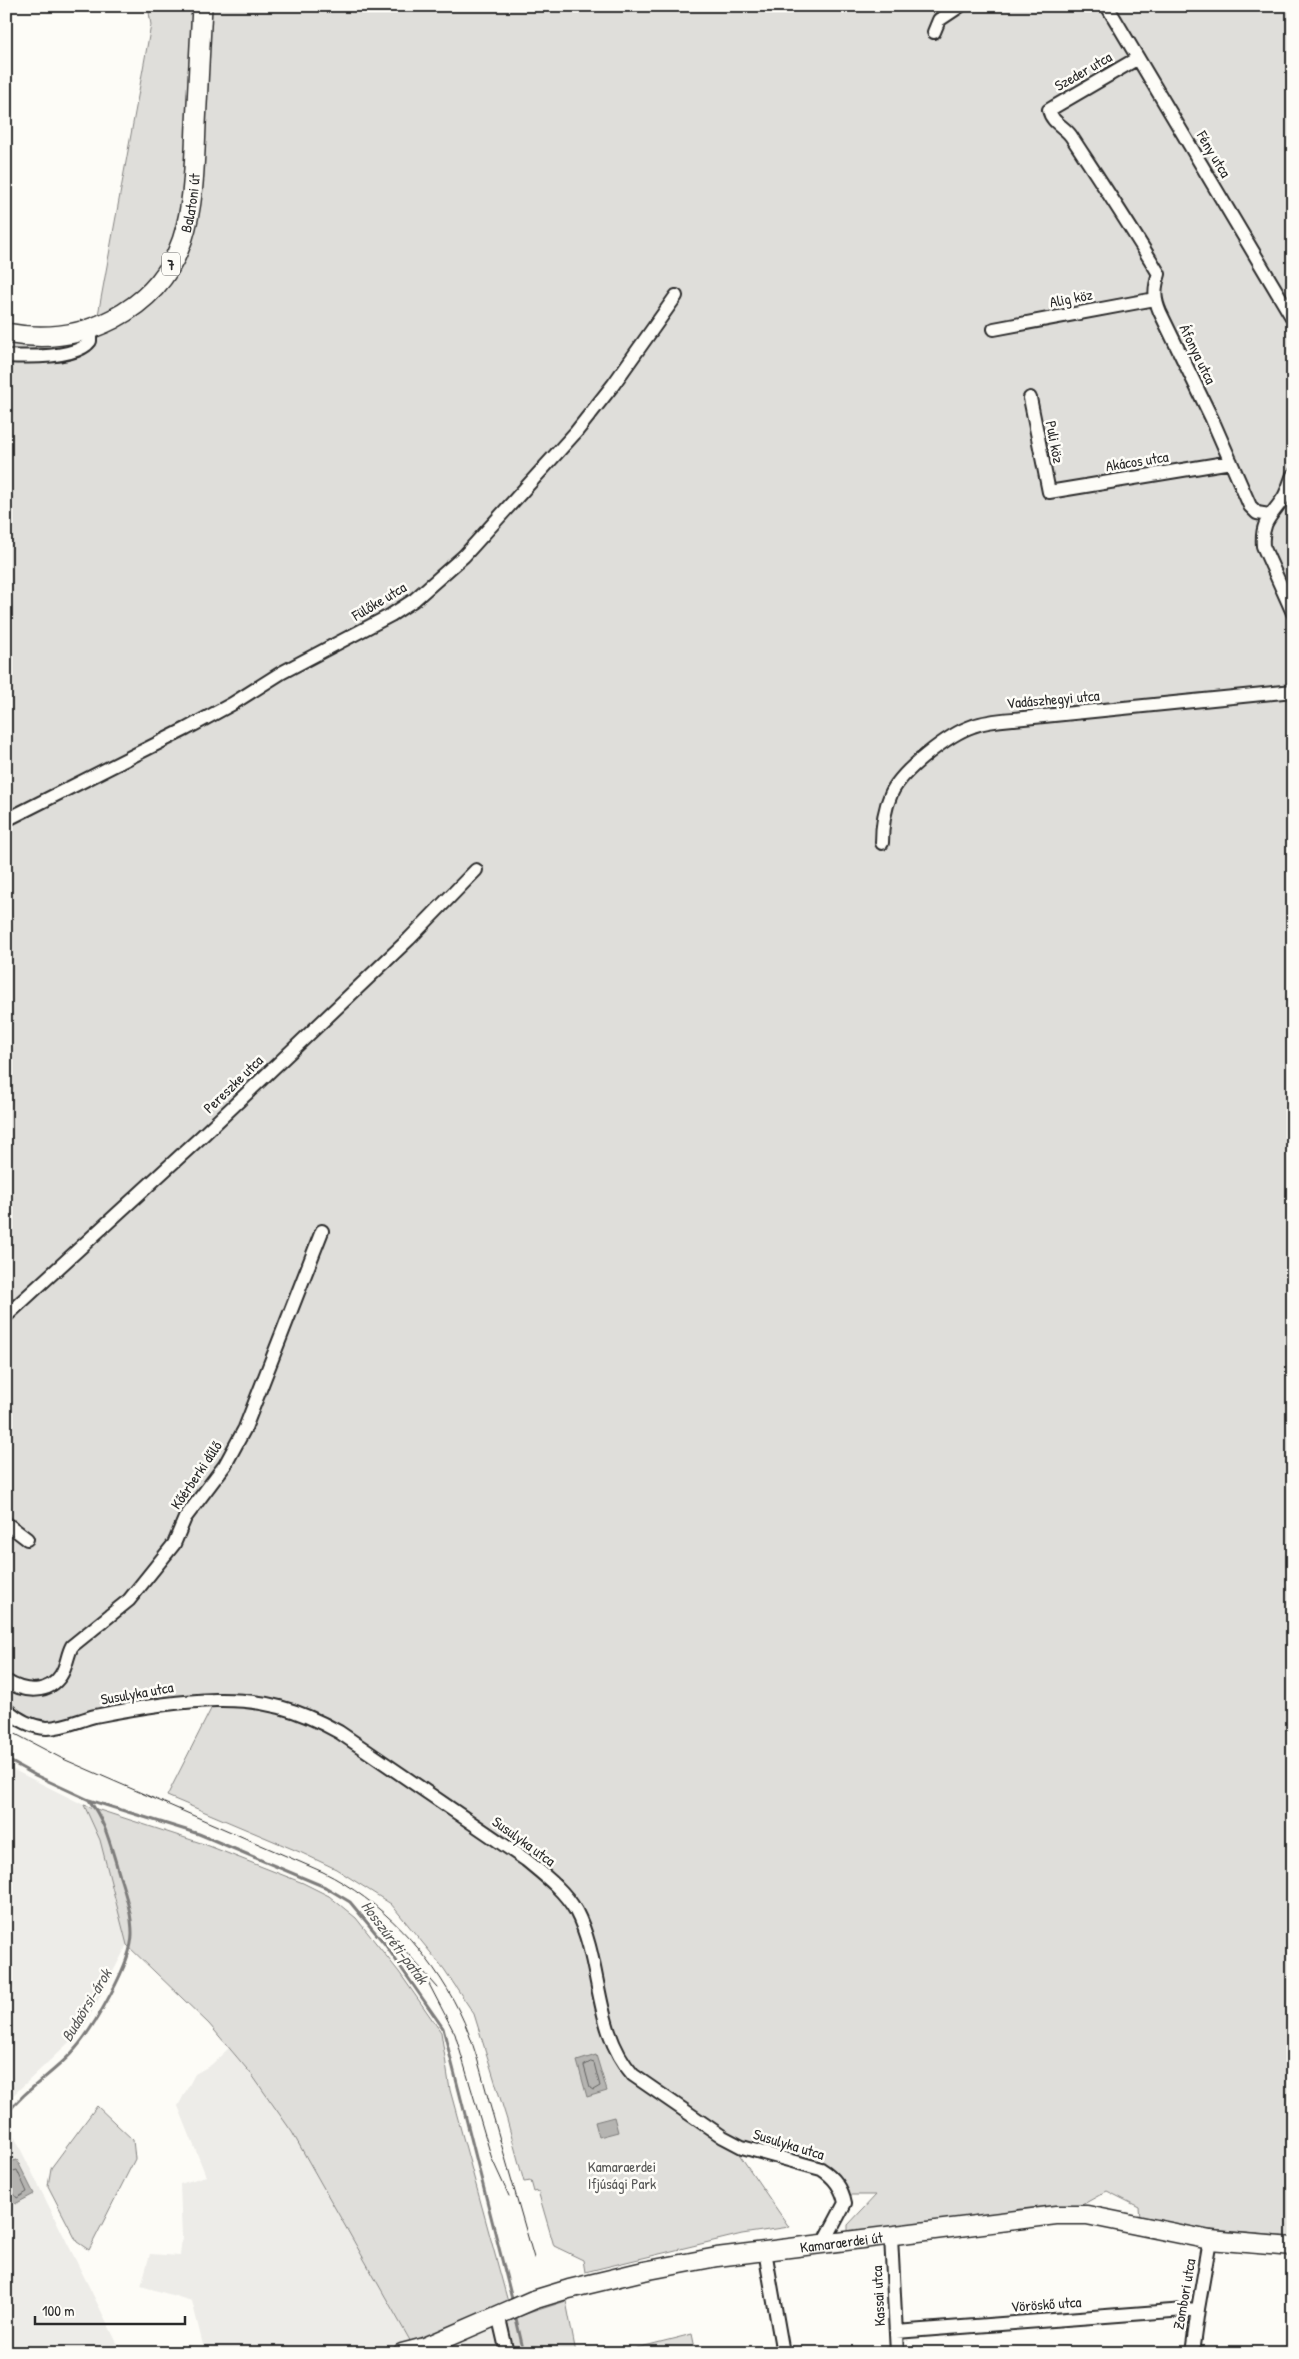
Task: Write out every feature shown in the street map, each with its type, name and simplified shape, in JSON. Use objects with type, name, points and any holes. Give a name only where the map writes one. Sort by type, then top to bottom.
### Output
[{"type":"main road","name":"Balatoni út","points":[[6,333],[39,337],[61,336],[90,329],[120,315],[151,291],[163,276],[184,240],[193,196],[202,6]]},
{"type":"street","points":[[934,32],[939,20],[960,6]]},
{"type":"street","name":"Fény utca","points":[[1107,6],[1293,319]]},
{"type":"street","name":"Szeder utca","points":[[1138,58],[1049,110],[1050,116],[1069,133],[1102,180],[1159,274],[1155,286],[1154,299]]},
{"type":"street","name":"Fülőke utca","points":[[6,820],[209,717],[281,673],[391,616],[414,600],[464,556],[576,432],[613,385],[676,296]]},
{"type":"street","name":"Alig köz","points":[[994,329],[1154,299]]},
{"type":"street","name":"Áfonya utca","points":[[1154,299],[1250,506],[1257,513],[1269,515]]},
{"type":"street","points":[[6,356],[49,357],[79,348],[90,341],[90,329]]},
{"type":"street","name":"Puli köz","points":[[1030,398],[1049,492]]},
{"type":"street","name":"Akácos utca","points":[[1049,492],[1231,462]]},
{"type":"street","points":[[1293,475],[1284,497],[1269,515],[1264,528],[1263,546],[1293,613]]},
{"type":"street","name":"Vadászhegyi utca","points":[[882,843],[887,805],[892,792],[900,781],[943,743],[973,725],[1079,712],[1293,691]]},
{"type":"street","name":"Pereszke utca","points":[[6,1316],[201,1137],[409,939],[476,870]]},
{"type":"street","name":"Kőérberki dűlő","points":[[6,1681],[36,1690],[46,1689],[53,1685],[61,1675],[66,1656],[72,1646],[129,1600],[174,1544],[185,1518],[225,1465],[245,1428],[272,1352],[322,1231]]},
{"type":"street","points":[[6,1523],[26,1539]]},
{"type":"street","name":"Susulyka utca","points":[[6,1710],[24,1722],[48,1728],[124,1710],[174,1703],[242,1700],[289,1708],[312,1717],[339,1732],[526,1860],[552,1881],[575,1910],[582,1926],[613,2046],[625,2066],[633,2075],[723,2137],[751,2150],[821,2169],[829,2174],[840,2188],[845,2203],[828,2235],[828,2244]]},
{"type":"street","name":"Kamaraerdei út","points":[[402,2353],[425,2347],[509,2310],[558,2292],[644,2271],[717,2257],[1056,2216],[1080,2215],[1210,2240],[1293,2247]]},
{"type":"street","name":"Kassai utca","points":[[891,2237],[897,2353]]},
{"type":"street","name":"Zombori utca","points":[[1192,2353],[1210,2240]]},
{"type":"street","points":[[765,2252],[783,2353]]},
{"type":"street","name":"Vöröskő utca","points":[[896,2332],[1198,2309]]},
{"type":"street","points":[[507,2353],[509,2310]]},
{"type":"shaded area","points":[[6,1766],[84,1805],[100,1840],[127,1945],[83,2029],[6,2102]]},
{"type":"shaded area","points":[[229,2048],[252,2075],[292,2132],[412,2344],[342,2353],[205,2353],[192,2301],[141,2286],[150,2254],[180,2256],[182,2237],[180,2184],[206,2176],[178,2106],[195,2074],[211,2065]]},
{"type":"shaded area","points":[[13,2134],[122,2353],[6,2353],[6,2146]]},
{"type":"shaded area","points":[[507,2320],[514,2353],[427,2353]]},
{"type":"green space","name":"Kamaraerdei Ifjúsági Park","points":[[148,6],[1293,6],[1293,2237],[1190,2228],[1140,2218],[1139,2207],[1107,2191],[1080,2206],[1059,2206],[848,2233],[848,2225],[876,2195],[849,2195],[832,2175],[737,2151],[789,2227],[742,2234],[585,2272],[583,2260],[554,2246],[538,2191],[534,2192],[531,2181],[524,2182],[474,2014],[444,1969],[391,1904],[336,1869],[167,1796],[213,1705],[184,1705],[89,1722],[34,1723],[6,1706],[6,340],[96,326],[151,25]]},
{"type":"green space","points":[[84,1805],[204,1844],[303,1883],[329,1896],[356,1918],[399,1972],[441,2032],[450,2090],[508,2302],[412,2344],[292,2132],[252,2075],[209,2024],[127,1945],[100,1840]]},
{"type":"green space","points":[[97,2106],[133,2140],[135,2159],[89,2250],[77,2242],[48,2186],[51,2168]]},
{"type":"green space","points":[[566,2301],[576,2353],[514,2353],[507,2320]]},
{"type":"green space","points":[[692,2334],[696,2353],[617,2353]]},
{"type":"water","points":[[596,2055],[607,2091],[587,2097],[577,2061]]},
{"type":"water","points":[[614,2117],[618,2132],[599,2137],[595,2122]]},
{"type":"water","points":[[17,2160],[34,2194],[15,2204],[8,2195],[6,2184],[10,2166],[13,2161]]},
{"type":"waterway","name":"Hosszúréti-patak","points":[[6,1759],[35,1775],[89,1800],[199,1834],[325,1887],[350,1902],[384,1943],[443,2028],[513,2303]]},
{"type":"waterway","name":"Budaörsi-árok","points":[[6,2115],[22,2097],[59,2066],[83,2039],[111,1994],[126,1961],[130,1946],[132,1925],[126,1898],[106,1830],[89,1800]]},
{"type":"waterway","name":"Hosszúréti-patak","points":[[515,2314],[524,2353]]},
{"type":"tram line","points":[[6,1729],[61,1758],[323,1872],[364,1897],[402,1930],[434,1969],[459,2011],[469,2034],[534,2258]]},
{"type":"tram line","points":[[374,1915],[438,1988]]},
{"type":"tram line","points":[[429,1984],[455,2034],[492,2159],[509,2196]]}]
